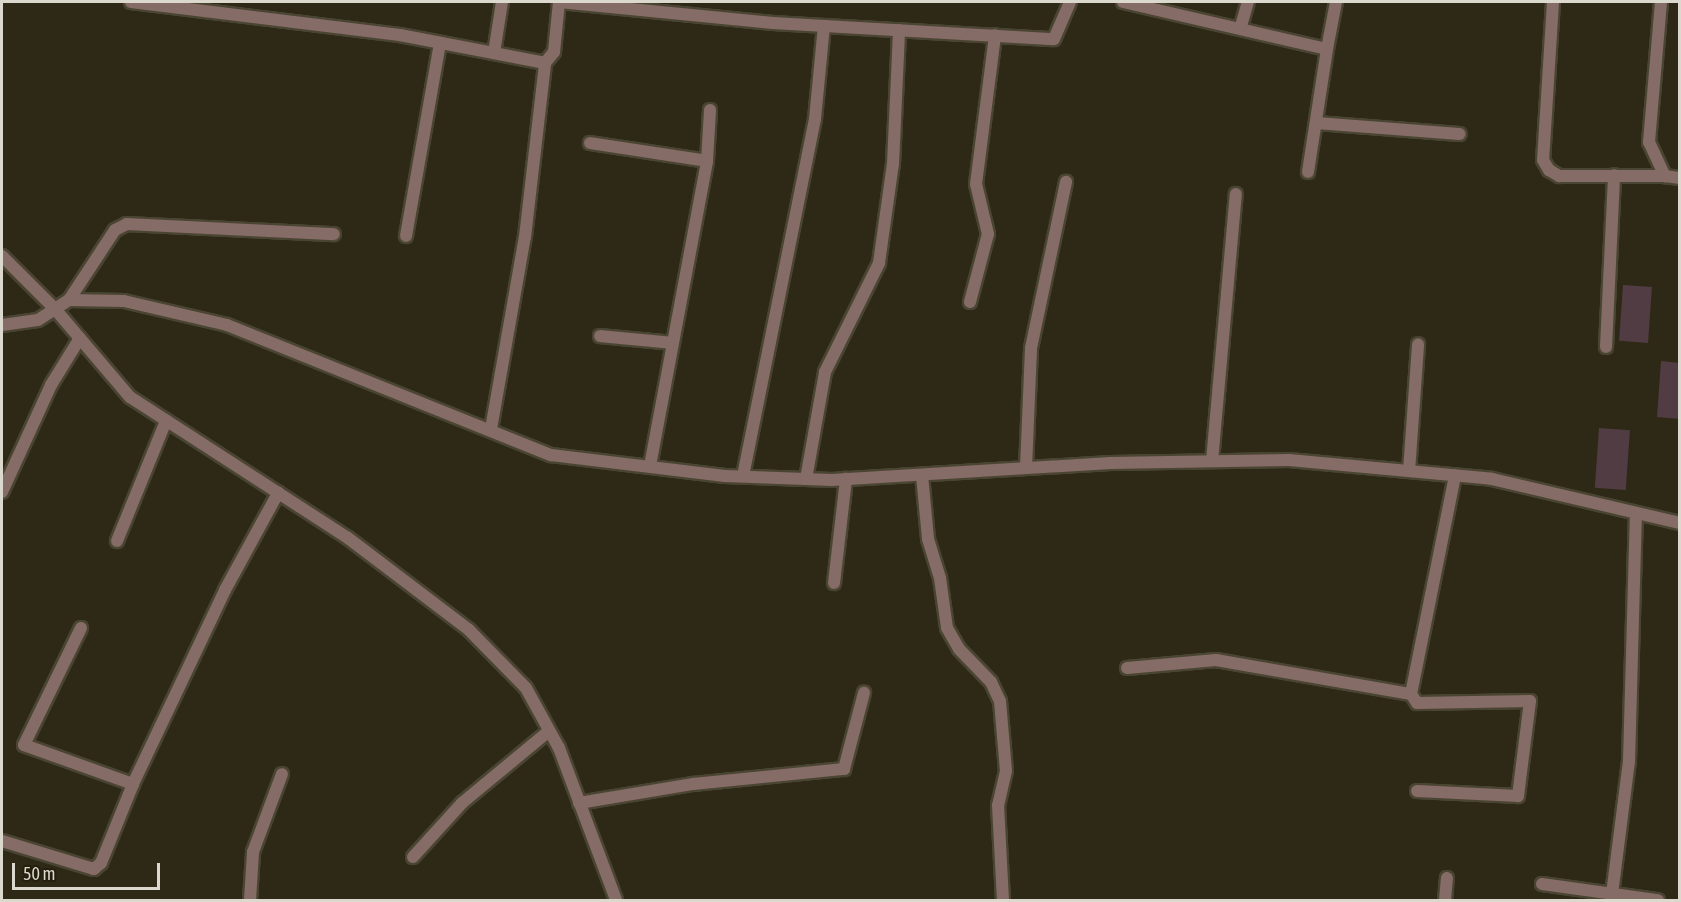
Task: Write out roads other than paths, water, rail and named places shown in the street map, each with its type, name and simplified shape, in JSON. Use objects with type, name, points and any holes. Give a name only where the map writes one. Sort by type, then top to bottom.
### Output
[{"type":"street","points":[[131,2],[440,43],[544,63]]},
{"type":"street","points":[[494,53],[502,2]]},
{"type":"street","points":[[491,429],[525,237],[544,63],[554,52],[559,2],[617,5],[824,26],[1054,39],[1070,2]]},
{"type":"street","points":[[1123,2],[1159,5],[1327,49]]},
{"type":"street","points":[[1241,26],[1248,2]]},
{"type":"street","points":[[1308,172],[1336,2]]},
{"type":"street","points":[[1553,2],[1543,160],[1559,176],[1614,175],[1680,178]]},
{"type":"street","points":[[1661,2],[1649,142],[1665,176]]},
{"type":"street","points":[[743,476],[815,119],[824,26]]},
{"type":"street","points":[[806,479],[825,372],[879,263],[893,164],[899,30]]},
{"type":"street","points":[[970,302],[988,234],[976,184],[995,36]]},
{"type":"street","points":[[406,236],[440,43]]},
{"type":"street","points":[[650,466],[707,160],[710,110]]},
{"type":"street","points":[[1316,123],[1460,134]]},
{"type":"street","points":[[590,143],[707,160]]},
{"type":"street","points":[[1606,347],[1614,175]]},
{"type":"street","points":[[1026,468],[1030,356],[1066,182]]},
{"type":"street","points":[[1212,461],[1236,194]]},
{"type":"street","points":[[2,325],[38,320],[69,300],[115,230],[127,224],[334,234]]},
{"type":"street","points":[[2,256],[55,309],[130,397],[348,538],[469,630],[526,688],[549,731],[579,803],[613,899]]},
{"type":"street","points":[[69,300],[124,301],[227,325],[551,455],[743,476],[806,479],[846,479],[1026,468],[1289,460],[1492,478],[1680,523]]},
{"type":"street","points":[[600,336],[673,343]]},
{"type":"street","points":[[2,492],[51,385],[80,338]]},
{"type":"street","points":[[1409,471],[1418,344]]},
{"type":"street","points":[[117,541],[166,421]]},
{"type":"street","points":[[922,475],[928,539],[940,578],[946,628],[959,649],[992,682],[1000,700],[1006,771],[998,805],[1004,900]]},
{"type":"street","points":[[1416,791],[1518,795],[1530,701],[1417,703],[1411,694],[1455,475]]},
{"type":"street","points":[[834,583],[846,479]]},
{"type":"street","points":[[2,841],[94,869],[101,863],[133,784],[225,590],[278,493]]},
{"type":"street","points":[[1612,894],[1629,760],[1636,514]]},
{"type":"street","points":[[81,628],[24,745],[133,784]]},
{"type":"street","points":[[1127,668],[1216,660],[1411,694]]},
{"type":"street","points":[[579,803],[693,784],[844,769],[864,693]]},
{"type":"street","points":[[413,857],[462,803],[549,731]]},
{"type":"street","points":[[250,900],[253,852],[282,774]]},
{"type":"street","points":[[1445,900],[1447,878]]},
{"type":"street","points":[[1542,884],[1658,900]]}]
